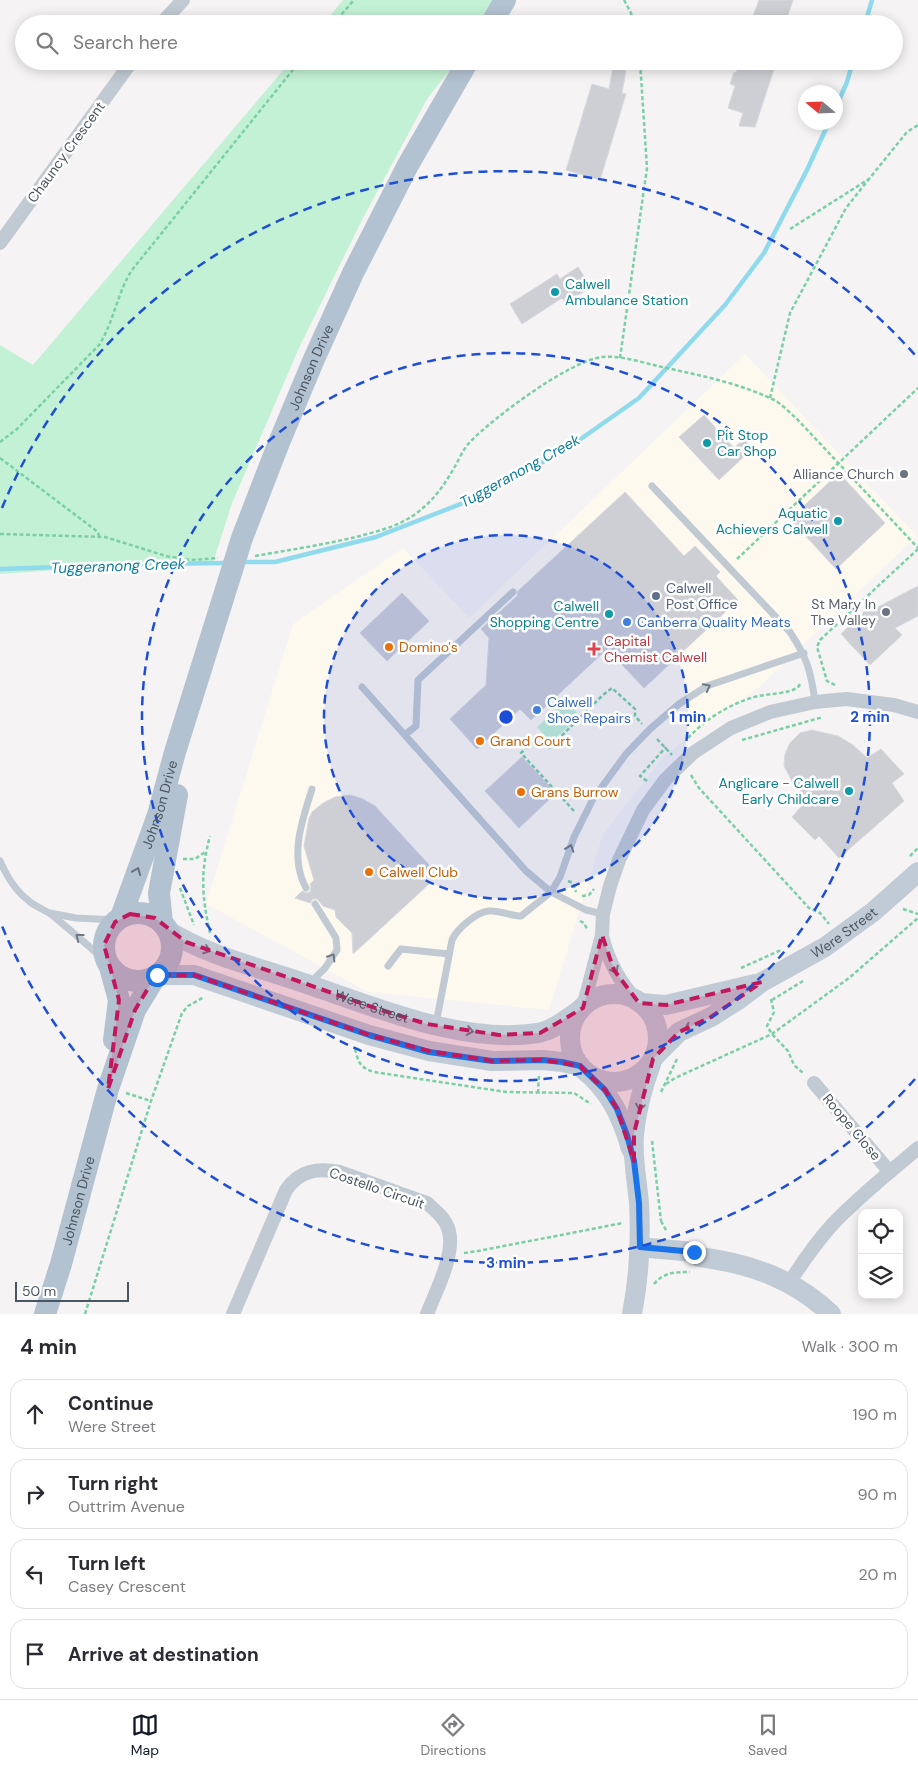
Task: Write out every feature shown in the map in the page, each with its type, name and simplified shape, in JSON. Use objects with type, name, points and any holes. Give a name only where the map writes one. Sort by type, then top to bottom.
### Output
[{"type":"main road","points":[[496,15],[505,0]]},
{"type":"main road","name":"Johnson Drive","points":[[119,919],[153,832],[175,752],[217,616],[248,547],[292,410],[353,273],[408,165],[463,70]]},
{"type":"main road","name":"Johnson Drive","points":[[164,926],[159,893],[194,692]]},
{"type":"main road","points":[[138,913],[147,914],[164,926],[172,948],[166,966],[156,976],[142,981],[134,981],[118,975],[109,965],[104,953],[105,936],[109,928],[119,919],[138,913]]},
{"type":"main road","name":"Johnson Drive","points":[[109,965],[119,1000],[117,1091]]},
{"type":"main road","name":"Johnson Drive","points":[[45,1314],[117,1091],[135,1010],[156,976]]},
{"type":"street","points":[[169,15],[183,0]]},
{"type":"street","name":"Chauncy Crescent","points":[[0,243],[125,70]]},
{"type":"street","points":[[582,1008],[602,935],[603,914],[619,860],[642,810],[665,780],[693,753],[732,728],[770,712],[815,702],[846,699],[894,705],[918,712]]},
{"type":"street","name":"Were Street","points":[[653,1059],[679,1032],[711,1017],[738,1000],[767,991],[799,963],[832,926],[874,912],[911,867]]},
{"type":"street","name":"Were Street","points":[[164,926],[186,942],[381,1010],[436,1025],[499,1035],[540,1033],[582,1008]]},
{"type":"street","points":[[602,935],[614,970],[624,987],[651,1014],[658,1031],[657,1050],[644,1084],[634,1133],[634,1161],[639,1203],[639,1254],[632,1314]]},
{"type":"street","name":"Were Street","points":[[156,976],[194,975],[369,1035],[429,1052],[492,1061],[543,1060],[562,1062],[585,1071]]},
{"type":"street","name":"Were Street","points":[[638,1002],[666,1005],[767,991]]},
{"type":"street","points":[[634,1161],[617,1109],[605,1090],[585,1071],[572,1052],[570,1033],[572,1023],[582,1008],[591,1000],[609,994],[619,994],[638,1002]]},
{"type":"street","points":[[585,1071],[605,1081],[620,1082],[639,1075],[653,1059]]},
{"type":"street","name":"Roope Close","points":[[814,1083],[890,1172]]},
{"type":"street","name":"Roope Close","points":[[789,1283],[829,1228],[918,1148]]},
{"type":"street","name":"Costello Circuit","points":[[233,1314],[286,1190],[290,1184],[310,1171],[324,1169],[340,1172],[427,1203],[438,1212],[449,1231],[450,1246],[427,1314]]},
{"type":"street","points":[[639,1254],[694,1252],[698,1264],[751,1267],[789,1283],[819,1303],[831,1314]]},
{"type":"lane","points":[[652,486],[790,632],[804,653],[812,675],[815,702]]},
{"type":"lane","points":[[406,734],[416,726],[418,680],[513,592]]},
{"type":"lane","points":[[436,1025],[452,940],[459,929],[483,913],[495,912],[521,916],[551,892],[560,877],[574,837],[593,799],[626,754],[679,704],[707,686],[804,653]]},
{"type":"lane","points":[[362,687],[406,734],[526,871],[551,892],[586,910],[603,914]]},
{"type":"lane","points":[[306,888],[301,879],[297,851],[301,826],[312,790]]},
{"type":"lane","points":[[0,862],[19,894],[29,902],[50,913],[87,943],[109,965]]},
{"type":"lane","points":[[309,985],[325,968],[337,950],[336,938],[315,904]]},
{"type":"lane","points":[[50,913],[76,918],[119,919]]},
{"type":"lane","points":[[388,966],[401,949],[449,954]]},
{"type":"path","points":[[341,15],[354,0]]},
{"type":"path","points":[[624,0],[631,15]]},
{"type":"path","points":[[0,442],[17,429],[100,345],[106,334],[123,286],[132,270],[293,70]]},
{"type":"path","points":[[620,358],[647,168],[641,70]]},
{"type":"path","points":[[770,398],[790,313],[846,208],[908,132],[918,125]]},
{"type":"path","points":[[790,229],[869,179]]},
{"type":"path","points":[[248,547],[317,546],[374,532],[402,522],[434,498],[444,485],[468,444],[492,422],[577,364],[601,357],[620,358],[718,380],[749,389],[776,401],[797,419],[918,548],[820,640],[817,648],[827,681],[833,685],[841,685]]},
{"type":"path","points":[[729,567],[918,388]]},
{"type":"path","points":[[0,458],[98,532],[99,536]]},
{"type":"path","points":[[0,534],[99,536],[166,556],[190,560],[226,558]]},
{"type":"path","points":[[583,819],[521,753],[538,736],[549,748],[612,688],[635,709],[635,716],[672,754]]},
{"type":"path","points":[[736,742],[827,716]]},
{"type":"path","points":[[647,781],[640,776],[666,747]]},
{"type":"path","points":[[685,778],[690,773],[699,788],[809,908],[820,913],[832,926]]},
{"type":"path","points":[[204,934],[210,938],[203,900],[203,873],[210,836]]},
{"type":"path","points":[[911,867],[918,848]]},
{"type":"path","points":[[166,857],[195,860],[206,851]]},
{"type":"path","points":[[560,877],[572,883],[575,892],[581,896]]},
{"type":"path","points":[[177,883],[197,931]]},
{"type":"path","points":[[574,918],[584,923],[587,929],[587,937]]},
{"type":"path","points":[[680,1054],[666,1084],[675,1078],[772,1034],[849,978],[918,918]]},
{"type":"path","points":[[735,971],[784,949]]},
{"type":"path","points":[[767,991],[774,1012],[767,1026],[788,1051],[794,1065],[814,1083]]},
{"type":"path","points":[[85,1314],[151,1101],[182,1013],[188,1006],[201,998],[211,996]]},
{"type":"path","points":[[354,1048],[360,1065],[374,1072],[506,1092],[574,1093],[594,1106]]},
{"type":"path","points":[[117,1091],[151,1101]]},
{"type":"path","points":[[652,1137],[661,1221]]},
{"type":"path","points":[[449,1253],[478,1251],[624,1222]]},
{"type":"path","points":[[651,1291],[654,1283],[660,1277],[698,1264]]},
{"type":"highlighted area","points":[[130,914],[155,918],[186,942],[381,1010],[427,1024],[499,1035],[540,1033],[583,1008],[602,935],[614,970],[639,1003],[666,1005],[762,982],[711,1017],[679,1032],[653,1059],[634,1133],[634,1161],[617,1109],[605,1090],[580,1066],[543,1060],[492,1061],[429,1051],[369,1035],[194,975],[156,975],[135,1010],[108,1089],[119,1000],[104,945],[115,922]]},
{"type":"shaded area","points":[[745,354],[917,536],[758,688],[666,754],[603,834],[549,1010],[368,992],[206,904],[293,624],[403,548],[469,618]]},
{"type":"green space","points":[[343,0],[505,0],[493,15],[330,15]]},
{"type":"green space","points":[[283,70],[450,70],[427,99],[362,220],[299,348],[232,503],[213,563],[145,564],[0,574],[0,345],[33,365]]},
{"type":"green space","points":[[566,701],[580,716],[551,742],[537,727]]},
{"type":"building","points":[[759,0],[793,0],[788,15],[753,15]]},
{"type":"building","points":[[612,70],[626,70],[622,93],[626,94],[600,180],[566,170],[592,84],[609,89]]},
{"type":"building","points":[[737,70],[774,70],[755,127],[739,126],[743,113],[728,108],[735,86],[730,84],[734,72],[736,73]]},
{"type":"building","name":"Calwell Ambulance Station","points":[[578,267],[591,287],[566,303],[562,298],[522,324],[510,304],[557,274],[560,279]]},
{"type":"building","name":"Pit Stop Car Shop","points":[[704,415],[734,448],[744,439],[753,448],[719,480],[679,437]]},
{"type":"building","name":"Aquatic Achievers Calwell","points":[[839,473],[885,523],[836,569],[790,519]]},
{"type":"building","name":"Calwell Shopping Centre","points":[[625,492],[684,556],[695,546],[720,572],[716,576],[738,600],[644,688],[607,649],[531,720],[520,709],[477,749],[450,719],[486,685],[489,638],[481,629],[517,596],[518,591]]},
{"type":"building","points":[[918,586],[918,616],[895,628],[902,635],[870,665],[841,634],[872,604],[876,608]]},
{"type":"building","points":[[402,593],[429,621],[387,661],[360,633]]},
{"type":"building","name":"Anglicare - Calwell Early Childcare","points":[[812,730],[838,736],[853,745],[867,758],[881,749],[904,774],[892,783],[904,801],[839,858],[819,836],[815,840],[792,817],[808,799],[793,783],[784,766],[785,754],[790,743],[800,733]]},
{"type":"building","name":"Grans Burrow","points":[[522,757],[556,793],[519,828],[485,791]]},
{"type":"building","name":"Calwell Club","points":[[350,795],[363,799],[375,806],[431,867],[421,876],[429,884],[353,954],[352,933],[336,917],[335,910],[323,906],[317,899],[313,899],[310,903],[295,898],[302,891],[310,892],[310,884],[314,880],[304,846],[309,818],[312,812],[323,803],[335,797]]},
{"type":"waterway","name":"Tuggeranong Creek","points":[[868,15],[872,0]]},
{"type":"waterway","name":"Tuggeranong Creek","points":[[843,91],[850,70]]},
{"type":"waterway","name":"Tuggeranong Creek","points":[[242,562],[275,562],[376,537],[476,498],[565,450],[639,398],[725,305],[764,253],[825,130]]},
{"type":"waterway","name":"Tuggeranong Creek","points":[[0,569],[227,563]]},
{"type":"place","name":"Calwell Ambulance Station","points":[[555,292]]},
{"type":"place","name":"Pit Stop Car Shop","points":[[707,443]]},
{"type":"place","name":"Alliance Church","points":[[904,474]]},
{"type":"place","name":"Aquatic Achievers Calwell","points":[[838,521]]},
{"type":"place","name":"Calwell Post Office","points":[[656,596]]},
{"type":"place","name":"St Mary In The Valley","points":[[886,612]]},
{"type":"place","name":"Calwell Shopping Centre","points":[[609,614]]},
{"type":"place","name":"Canberra Quality Meats","points":[[627,622]]},
{"type":"place","name":"Domino's","points":[[389,647]]},
{"type":"place","name":"Capital Chemist Calwell","points":[[594,649]]},
{"type":"place","name":"Calwell Shoe Repairs","points":[[537,710]]},
{"type":"place","name":"Grand Court","points":[[480,741]]},
{"type":"place","name":"Anglicare - Calwell Early Childcare","points":[[849,791]]},
{"type":"place","name":"Grans Burrow","points":[[521,792]]},
{"type":"place","name":"Calwell Club","points":[[369,872]]},
{"type":"route","points":[[157,975],[194,975],[369,1035],[429,1052],[492,1061],[543,1060],[580,1066],[605,1090],[617,1109],[627,1135],[634,1161],[639,1203],[640,1247],[694,1252]]}]
